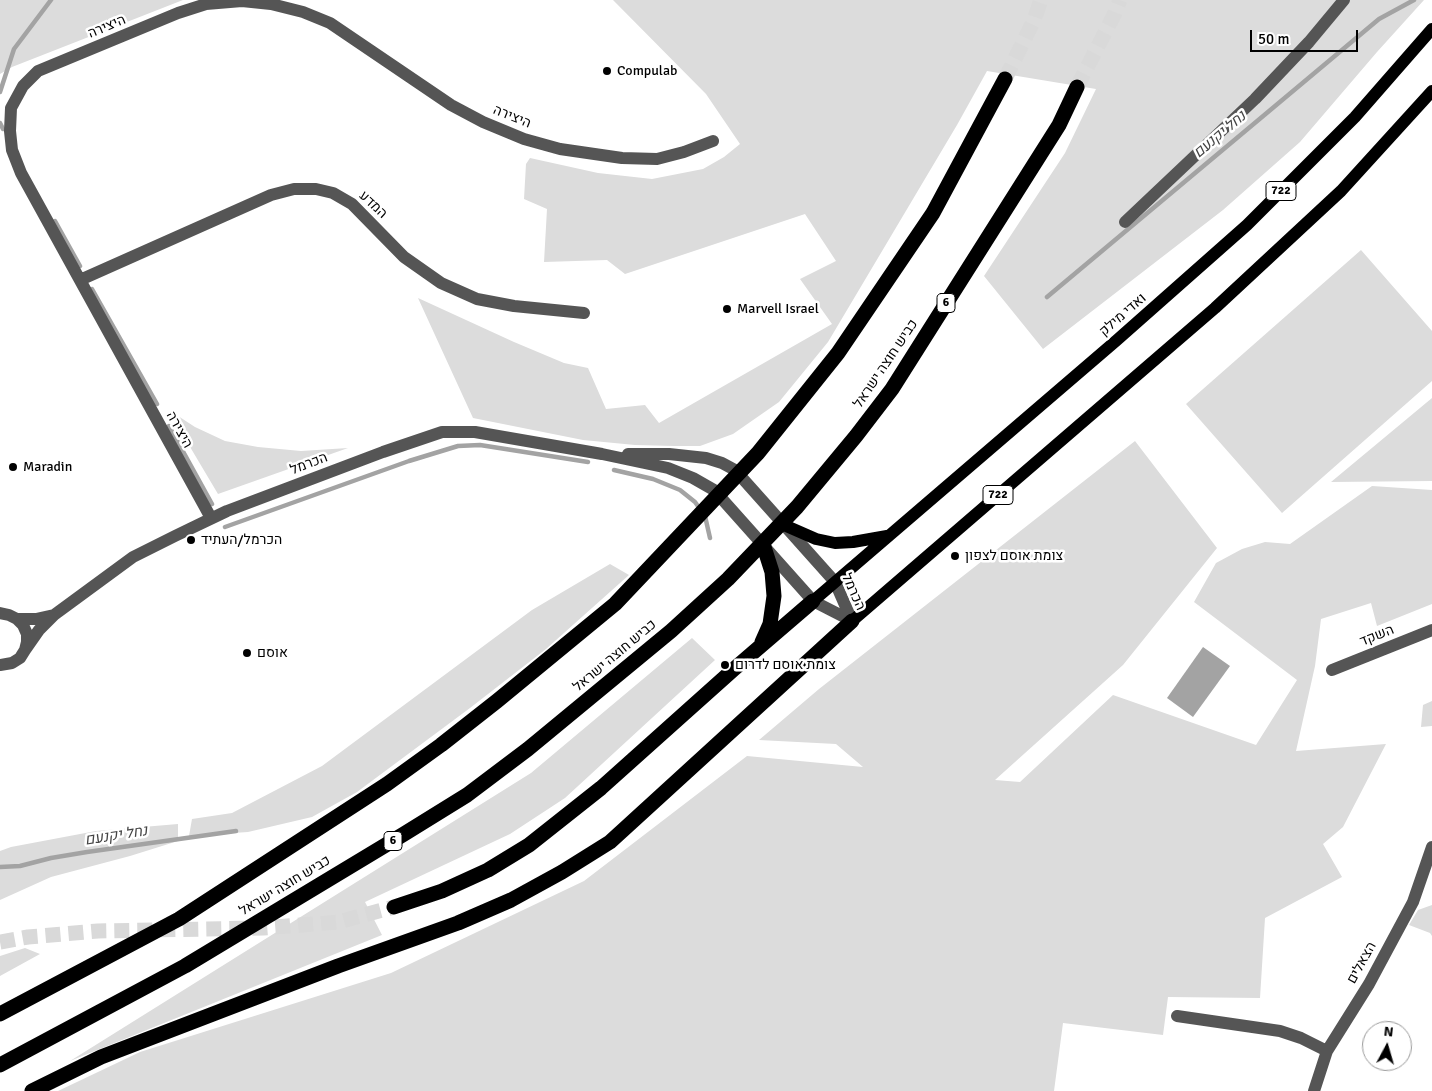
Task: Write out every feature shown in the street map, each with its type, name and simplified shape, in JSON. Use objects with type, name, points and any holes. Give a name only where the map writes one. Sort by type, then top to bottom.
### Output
[{"type":"highway","name":"כביש חוצה ישראל","points":[[0,1014],[179,919],[387,784],[497,701],[615,604],[748,464],[838,353],[932,214],[1005,79]]},
{"type":"highway","name":"כביש חוצה ישראל","points":[[0,1065],[185,966],[467,795],[528,749],[671,631],[728,579],[797,507],[892,389],[1058,125],[1077,87]]},
{"type":"highway","points":[[759,648],[766,636],[773,611],[772,572],[764,547]]},
{"type":"highway","points":[[394,908],[442,891],[488,870],[529,845],[601,788],[813,601]]},
{"type":"highway","points":[[32,1091],[101,1057],[458,923],[511,900],[562,872],[610,842],[852,621]]},
{"type":"main road","name":"ואדי מילק","points":[[813,601],[1135,325],[1247,225],[1355,117],[1432,29]]},
{"type":"main road","name":"722","points":[[852,621],[1215,308],[1341,191],[1432,91]]},
{"type":"main road","points":[[784,525],[816,539],[834,543],[874,540],[892,535]]},
{"type":"street","points":[[1125,222],[1256,99],[1309,42],[1344,0]]},
{"type":"street","name":"היצירה","points":[[211,518],[21,173],[12,150],[10,131],[11,108],[23,86],[38,71],[178,13],[206,4],[242,1],[271,4],[303,12],[330,24],[451,105],[483,122],[524,139],[551,146],[622,158],[657,159],[713,142]]},
{"type":"street","name":"המדע","points":[[80,280],[271,195],[294,189],[316,189],[333,193],[352,204],[404,257],[441,283],[477,299],[514,306],[584,313]]},
{"type":"street","name":"הכרמל","points":[[0,665],[12,663],[20,658],[39,630],[54,616],[133,557],[211,518],[374,455],[442,432],[475,432],[602,454],[668,468],[704,484],[718,495],[813,601],[852,621]]},
{"type":"street","name":"הכרמל","points":[[602,454],[690,455],[722,463],[735,470],[835,582],[852,621]]},
{"type":"street","name":"הכרמל","points":[[0,614],[9,615],[17,619],[36,619],[54,616]]},
{"type":"street","points":[[17,619],[23,626],[26,634],[25,650]]},
{"type":"street","name":"השקד","points":[[1332,670],[1432,630]]},
{"type":"street","name":"הצאלים","points":[[1314,1091],[1327,1051],[1369,984],[1413,902],[1432,847]]},
{"type":"street","points":[[1177,1016],[1280,1031],[1301,1038],[1327,1051]]},
{"type":"shaded area","points":[[0,0],[183,0],[12,67],[0,74]]},
{"type":"shaded area","points":[[613,0],[1424,0],[1300,142],[1223,210],[1043,349],[984,276],[1065,153],[1096,89],[987,71],[828,342],[779,402],[733,434],[700,446],[674,446],[635,445],[583,440],[473,418],[418,298],[564,363],[588,368],[606,409],[645,405],[659,423],[832,324],[800,279],[836,261],[805,214],[625,274],[607,260],[544,262],[547,209],[524,199],[526,164],[530,158],[598,173],[652,179],[703,169],[724,157],[740,144],[706,94]]},
{"type":"shaded area","points":[[1361,250],[1432,331],[1432,381],[1282,513],[1186,404]]},
{"type":"shaded area","points":[[1432,398],[1432,481],[1331,482]]},
{"type":"shaded area","points":[[175,414],[195,427],[225,441],[258,447],[301,451],[348,448],[218,494],[177,425]]},
{"type":"shaded area","points":[[1135,441],[1217,548],[1123,665],[995,780],[1020,782],[1113,695],[1256,745],[1297,680],[1194,602],[1216,563],[1242,549],[1265,542],[1290,544],[1372,486],[1432,490],[1432,604],[1377,626],[1371,603],[1321,619],[1315,666],[1296,751],[1386,744],[1343,827],[1323,844],[1342,877],[1265,918],[1260,998],[1168,997],[1163,1035],[1063,1023],[1054,1091],[58,1091],[140,1052],[391,973],[584,881],[747,756],[863,767],[836,744],[759,740],[819,689]]},
{"type":"shaded area","points":[[610,564],[629,575],[546,649],[357,792],[312,817],[248,832],[189,836],[192,819],[232,813],[322,766],[532,610]]},
{"type":"shaded area","points":[[692,638],[715,660],[565,798],[510,834],[365,902],[382,935],[70,1061],[531,773]]},
{"type":"shaded area","points":[[1203,647],[1230,666],[1193,717],[1167,698]]},
{"type":"shaded area","points":[[1432,701],[1432,726],[1421,727],[1423,705]]},
{"type":"shaded area","points":[[178,824],[178,841],[51,877],[0,900],[0,851],[11,847],[96,831]]},
{"type":"shaded area","points":[[1432,905],[1432,936],[1430,933],[1409,925],[1418,910]]},
{"type":"shaded area","points":[[25,948],[40,954],[0,976],[0,956]]},
{"type":"waterway","points":[[0,92],[14,49],[51,0]]},
{"type":"waterway","name":"נחל יקנעם","points":[[1047,297],[1379,19],[1414,0]]},
{"type":"waterway","points":[[0,123],[3,129]]},
{"type":"waterway","points":[[55,221],[80,266]]},
{"type":"waterway","points":[[92,289],[157,404]]},
{"type":"waterway","points":[[169,426],[212,504]]},
{"type":"waterway","points":[[225,527],[409,461],[458,446],[480,445],[588,462]]},
{"type":"waterway","points":[[614,470],[653,479],[680,490],[695,502],[705,516],[710,538]]},
{"type":"waterway","name":"נחל יקנעם","points":[[0,867],[20,866],[87,852],[236,831]]},
{"type":"tunnel","points":[[1005,79],[1034,20],[1041,0]]},
{"type":"tunnel","points":[[1077,87],[1120,0]]},
{"type":"tunnel","points":[[0,942],[28,937],[98,931],[263,928],[338,922],[394,907]]},
{"type":"place","name":"Compulab","points":[[607,71]]},
{"type":"place","name":"Marvell Israel","points":[[727,309]]},
{"type":"place","name":"Maradin","points":[[13,467]]},
{"type":"place","name":"הכרמל/העתיד","points":[[191,540]]},
{"type":"place","name":"צומת אוסם לצפון","points":[[955,556]]},
{"type":"place","name":"אוסם","points":[[247,653]]},
{"type":"place","name":"צומת אוסם לדרום","points":[[725,665]]}]
